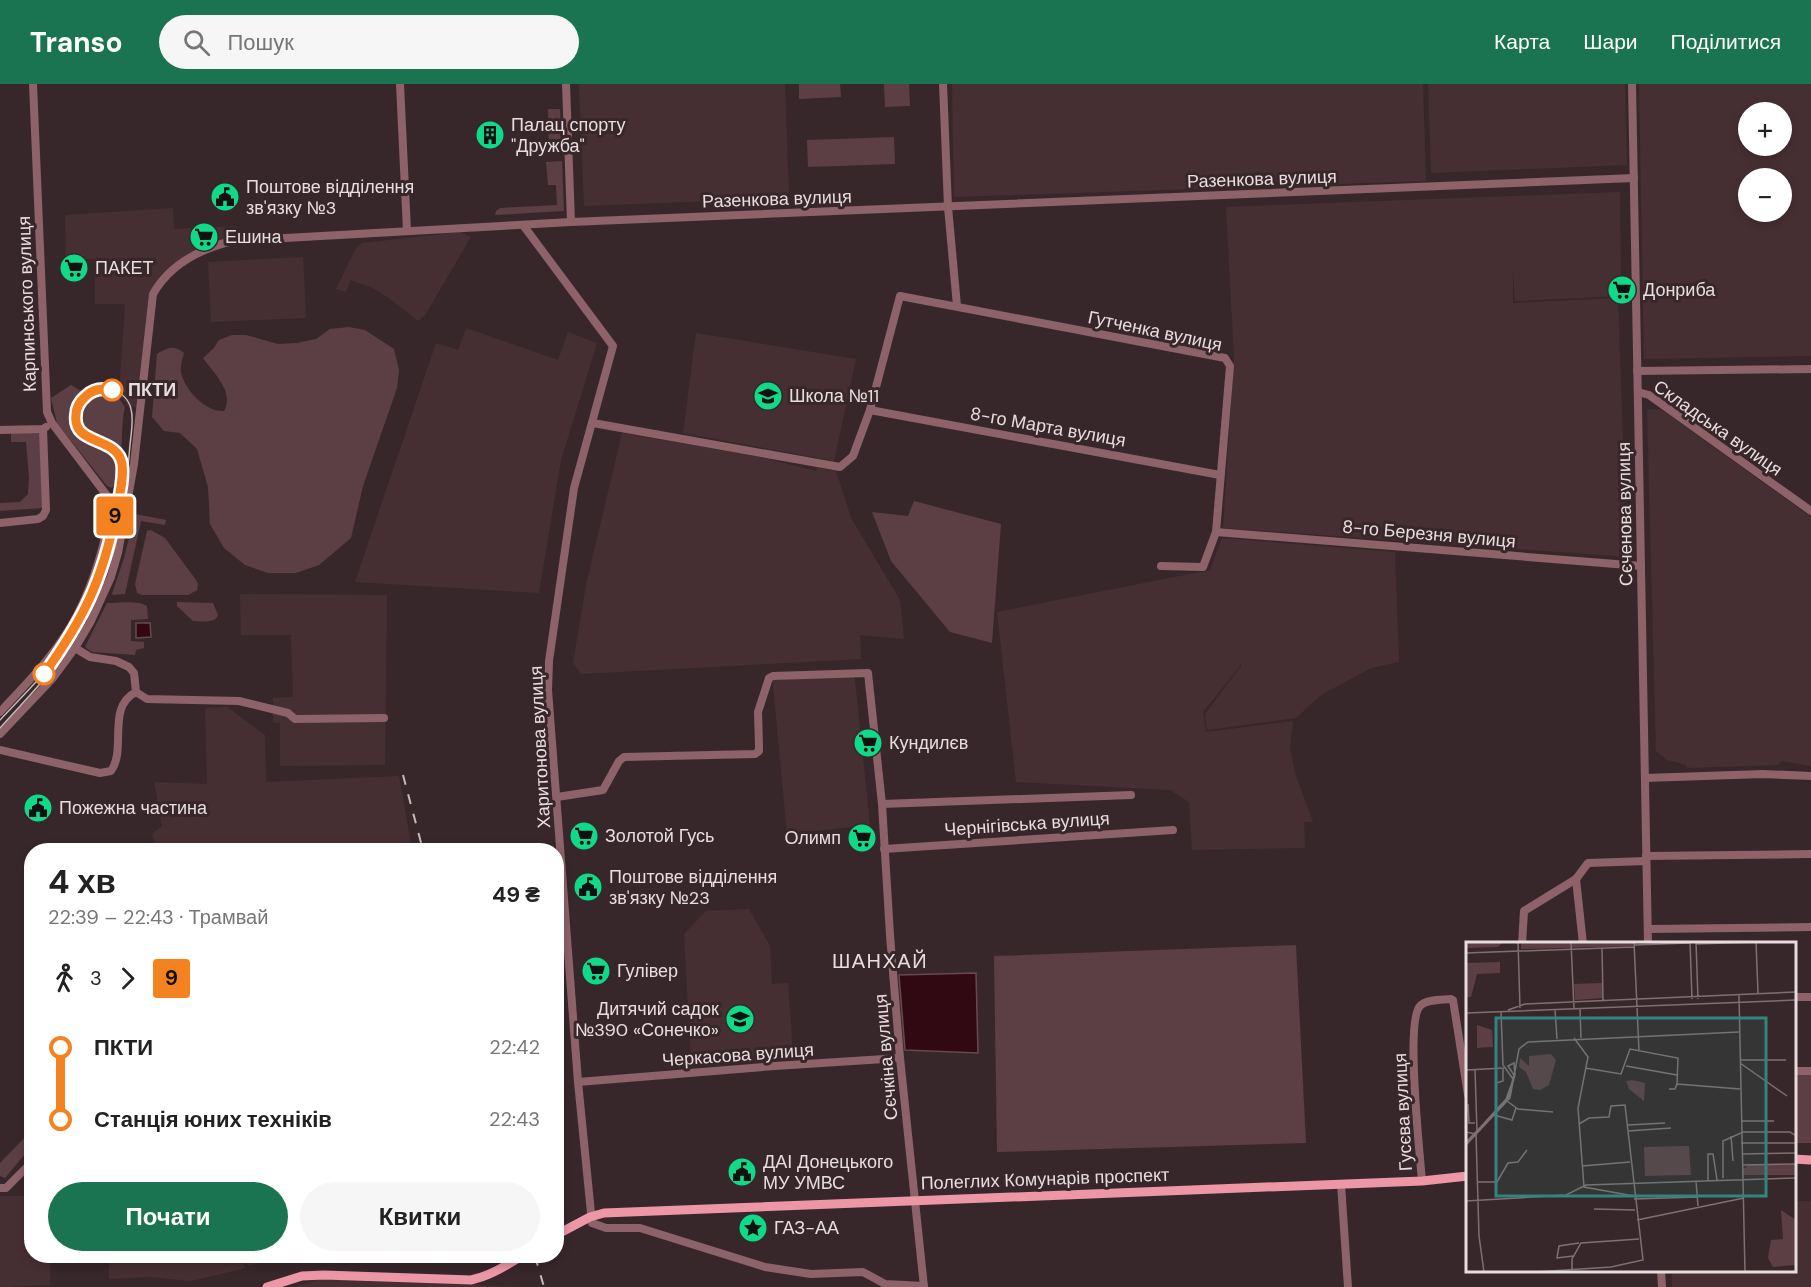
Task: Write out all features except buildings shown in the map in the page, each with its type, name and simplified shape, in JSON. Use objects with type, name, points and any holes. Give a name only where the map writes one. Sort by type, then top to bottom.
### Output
[{"type":"main road","points":[[1796,1159],[1811,1160]]},
{"type":"main road","name":"Полеглих Комунарів проспект","points":[[564,1231],[590,1217],[604,1213],[1422,1181],[1466,1176]]},
{"type":"main road","points":[[267,1287],[302,1276],[324,1275],[471,1280],[509,1263]]},
{"type":"street","name":"Карпинського вулиця","points":[[33,84],[47,412],[52,423],[113,501]]},
{"type":"street","points":[[400,84],[407,231]]},
{"type":"street","points":[[566,84],[571,222]]},
{"type":"street","points":[[943,84],[948,207],[957,306]]},
{"type":"street","name":"Сєченова вулиця","points":[[1632,84],[1648,942]]},
{"type":"street","name":"Разенкова вулиця","points":[[0,734],[53,678],[75,648],[90,623],[111,577],[128,505],[151,301],[163,278],[194,254],[214,246],[232,241],[571,222],[1634,178]]},
{"type":"street","name":"Харитонова вулиця","points":[[523,225],[613,346],[574,488],[549,661],[548,690],[560,843]]},
{"type":"street","name":"Гутченка вулиця","points":[[870,410],[900,296],[1225,358],[1230,366],[1216,532],[1203,567],[1161,566]]},
{"type":"street","name":"Складська вулиця","points":[[1637,371],[1811,369]]},
{"type":"street","name":"Складська вулиця","points":[[1638,392],[1649,395],[1811,511]]},
{"type":"street","points":[[592,423],[840,467],[853,456],[870,410]]},
{"type":"street","name":"8-го Марта вулиця","points":[[870,410],[1220,475]]},
{"type":"street","points":[[0,430],[43,429],[52,423]]},
{"type":"street","points":[[0,523],[38,519],[44,516],[46,510],[43,429]]},
{"type":"street","points":[[0,712],[39,670],[77,616],[104,549],[113,501],[128,505]]},
{"type":"street","name":"8-го Березня вулиця","points":[[1216,532],[1641,566]]},
{"type":"street","points":[[62,640],[90,657],[116,661],[129,667],[134,673],[136,692]]},
{"type":"street","name":"Сєчкіна вулиця","points":[[557,797],[603,790],[624,757],[755,754],[759,750],[758,712],[769,678],[868,673],[882,804],[900,1059],[924,1286]]},
{"type":"street","points":[[136,692],[152,700],[239,701],[288,713],[295,719],[384,718]]},
{"type":"street","points":[[0,750],[100,773],[111,771],[116,757],[121,710],[130,695],[136,692]]},
{"type":"street","points":[[1645,777],[1763,774],[1811,776]]},
{"type":"street","name":"Чернігівська вулиця","points":[[882,804],[1131,795]]},
{"type":"street","name":"Чернігівська вулиця","points":[[884,849],[1173,830]]},
{"type":"street","points":[[1522,940],[1524,911],[1576,879],[1588,863],[1811,854]]},
{"type":"street","points":[[1576,879],[1582,942]]},
{"type":"street","name":"Харитонова вулиця","points":[[564,892],[590,1217]]},
{"type":"street","points":[[1648,929],[1811,927]]},
{"type":"street","name":"Гусєва вулиця","points":[[1422,1181],[1413,1062],[1416,1013],[1420,1004],[1454,1000],[1466,1088]]},
{"type":"street","name":"Черкасова вулиця","points":[[578,1082],[774,1066],[900,1059]]},
{"type":"street","points":[[0,1188],[6,1188],[24,1170]]},
{"type":"street","points":[[1341,1184],[1348,1287]]},
{"type":"street","points":[[590,1217],[592,1223],[606,1228],[649,1230],[765,1267],[811,1274],[863,1272],[885,1284],[924,1286]]},
{"type":"street","points":[[1661,1272],[1662,1287]]},
{"type":"shaded area","points":[[579,84],[785,84],[789,198],[584,206]]},
{"type":"shaded area","points":[[799,84],[840,84],[841,97],[799,99]]},
{"type":"shaded area","points":[[884,84],[909,84],[910,106],[885,107]]},
{"type":"shaded area","points":[[952,84],[1423,84],[1426,181],[954,197]]},
{"type":"shaded area","points":[[1428,84],[1625,84],[1627,165],[1431,173]]},
{"type":"shaded area","points":[[1639,84],[1811,84],[1811,356],[1644,359]]},
{"type":"shaded area","points":[[548,109],[560,109],[562,153],[553,154],[549,151]]},
{"type":"shaded area","points":[[894,137],[895,164],[808,167],[807,140]]},
{"type":"shaded area","points":[[562,161],[564,211],[495,215],[500,208],[557,205],[556,185],[548,185],[546,162]]},
{"type":"shaded area","points":[[1620,192],[1621,296],[1515,301],[1513,271],[1513,303],[1618,298],[1627,557],[1223,528],[1234,356],[1226,207]]},
{"type":"shaded area","points":[[173,208],[174,229],[237,226],[238,244],[208,251],[186,263],[160,284],[150,298],[137,408],[127,405],[119,395],[125,304],[95,304],[95,259],[66,259],[65,215]]},
{"type":"shaded area","points":[[460,232],[471,237],[425,315],[418,321],[371,287],[350,280],[346,292],[336,289],[356,248],[362,243]]},
{"type":"shaded area","points":[[303,257],[306,318],[211,322],[208,262]]},
{"type":"shaded area","points":[[349,327],[365,330],[394,349],[399,370],[397,388],[363,486],[351,538],[319,565],[296,573],[268,573],[245,565],[224,548],[210,524],[208,487],[197,449],[180,433],[164,431],[152,417],[157,354],[171,348],[184,353],[181,370],[188,388],[204,405],[224,411],[227,404],[225,390],[203,358],[219,340],[232,335],[246,335],[278,344],[297,343],[316,339],[330,329]]},
{"type":"shaded area","points":[[466,328],[558,360],[568,332],[597,343],[561,460],[539,593],[355,582],[436,343],[458,350]]},
{"type":"shaded area","name":"Школа №11","points":[[696,333],[856,359],[834,461],[683,433]]},
{"type":"shaded area","points":[[71,385],[91,393],[110,392],[125,407],[121,461],[112,488],[107,486],[57,423],[51,398]]},
{"type":"shaded area","points":[[1647,409],[1662,410],[1811,517],[1811,766],[1782,761],[1778,765],[1687,768],[1686,765],[1667,760],[1656,751]]},
{"type":"shaded area","points":[[11,432],[39,432],[41,434],[42,508],[0,511],[0,503],[20,502],[28,494],[26,442],[11,442]]},
{"type":"shaded area","points":[[622,433],[756,456],[816,471],[817,467],[836,471],[851,518],[900,600],[904,639],[860,635],[861,659],[581,674],[573,663],[586,585]]},
{"type":"shaded area","points":[[914,501],[1001,524],[992,643],[950,632],[891,561],[872,512],[908,516]]},
{"type":"shaded area","points":[[135,514],[166,520],[165,525],[141,521],[125,594],[113,595],[112,594]]},
{"type":"shaded area","points":[[151,530],[165,538],[196,580],[197,590],[188,595],[142,595],[137,593],[135,584],[147,531]]},
{"type":"shaded area","points":[[1222,538],[1395,552],[1399,662],[1371,668],[1321,695],[1296,718],[1207,730],[1205,714],[1241,666],[1240,661],[1240,666],[1203,712],[1206,732],[1293,721],[1290,747],[1295,773],[1313,822],[1304,822],[1305,848],[1192,850],[1189,802],[1170,790],[1016,782],[997,612],[1210,570]]},
{"type":"shaded area","points":[[240,594],[387,595],[385,765],[280,766],[280,723],[273,722],[273,698],[293,697],[291,635],[241,635]]},
{"type":"shaded area","points":[[133,602],[147,606],[148,619],[131,620],[131,641],[144,642],[144,648],[136,650],[135,655],[92,652],[85,647],[107,603]]},
{"type":"shaded area","points":[[177,602],[213,603],[218,615],[211,621],[193,621],[177,606]]},
{"type":"shaded area","points":[[136,623],[150,623],[151,637],[136,638]]},
{"type":"shaded area","points":[[854,670],[870,825],[787,834],[772,675]]},
{"type":"shaded area","points":[[227,707],[265,735],[266,782],[399,776],[411,843],[155,843],[152,834],[162,826],[154,782],[207,784],[205,708]]},
{"type":"shaded area","name":"Дитячий садок №390 «Сонечко»","points":[[749,909],[770,946],[772,984],[788,983],[793,1054],[691,1060],[684,934],[706,911]]},
{"type":"shaded area","points":[[1296,945],[1306,1143],[997,1152],[994,956]]},
{"type":"shaded area","points":[[976,973],[978,1053],[905,1050],[899,975]]},
{"type":"shaded area","points":[[1811,1074],[1811,1143],[1796,1143],[1796,1075]]},
{"type":"shaded area","points":[[24,1138],[24,1155],[5,1178],[0,1176],[0,1163]]},
{"type":"shaded area","points":[[0,1196],[24,1196],[24,1263],[50,1263],[50,1285],[0,1287]]},
{"type":"shaded area","points":[[1796,1201],[1811,1201],[1811,1287],[1672,1287],[1672,1272],[1796,1272]]},
{"type":"shaded area","points":[[109,1263],[243,1263],[246,1268],[191,1281],[150,1277],[109,1279]]},
{"type":"shaded area","points":[[320,1279],[526,1287],[292,1287]]},
{"type":"tram line","points":[[0,720],[44,673],[69,638],[89,602],[104,562],[119,499],[122,462],[108,444],[79,430],[75,418],[79,404],[89,394],[99,389],[113,390],[129,403],[132,422],[122,514],[110,563],[93,605],[67,650],[0,728]]},
{"type":"tram line","name":"9","points":[[44,674],[81,619],[101,574],[108,550],[119,496],[121,460],[110,446],[86,437],[78,428],[75,418],[78,406],[85,396],[100,389],[112,390]]},
{"type":"railway","points":[[403,775],[421,843]]},
{"type":"railway","points":[[537,1263],[544,1287]]},
{"type":"place","name":"Палац спорту \"Дружба\"","points":[[490,135]]},
{"type":"place","name":"Поштове відділення зв'язку №3","points":[[225,197]]},
{"type":"place","name":"Ешина","points":[[204,237]]},
{"type":"place","name":"ПАКЕТ","points":[[74,268]]},
{"type":"place","name":"Донриба","points":[[1622,290]]},
{"type":"place","name":"ПКТИ","points":[[112,390]]},
{"type":"place","name":"Школа №11","points":[[768,396]]},
{"type":"place","name":"Кундилєв","points":[[868,743]]},
{"type":"place","name":"Пожежна частина","points":[[38,808]]},
{"type":"place","name":"Золотой Гусь","points":[[584,836]]},
{"type":"place","name":"Олимп","points":[[862,838]]},
{"type":"place","name":"Поштове відділення зв'язку №23","points":[[588,887]]},
{"type":"place","name":"Гулівер","points":[[596,971]]},
{"type":"place","name":"Дитячий садок №390 «Сонечко»","points":[[740,1019]]},
{"type":"place","name":"ДАІ Донецького МУ УМВС","points":[[742,1172]]},
{"type":"place","name":"ГАЗ-АА","points":[[753,1228]]},
{"type":"district","name":"ШАНХАЙ","points":[[880,961]]}]
